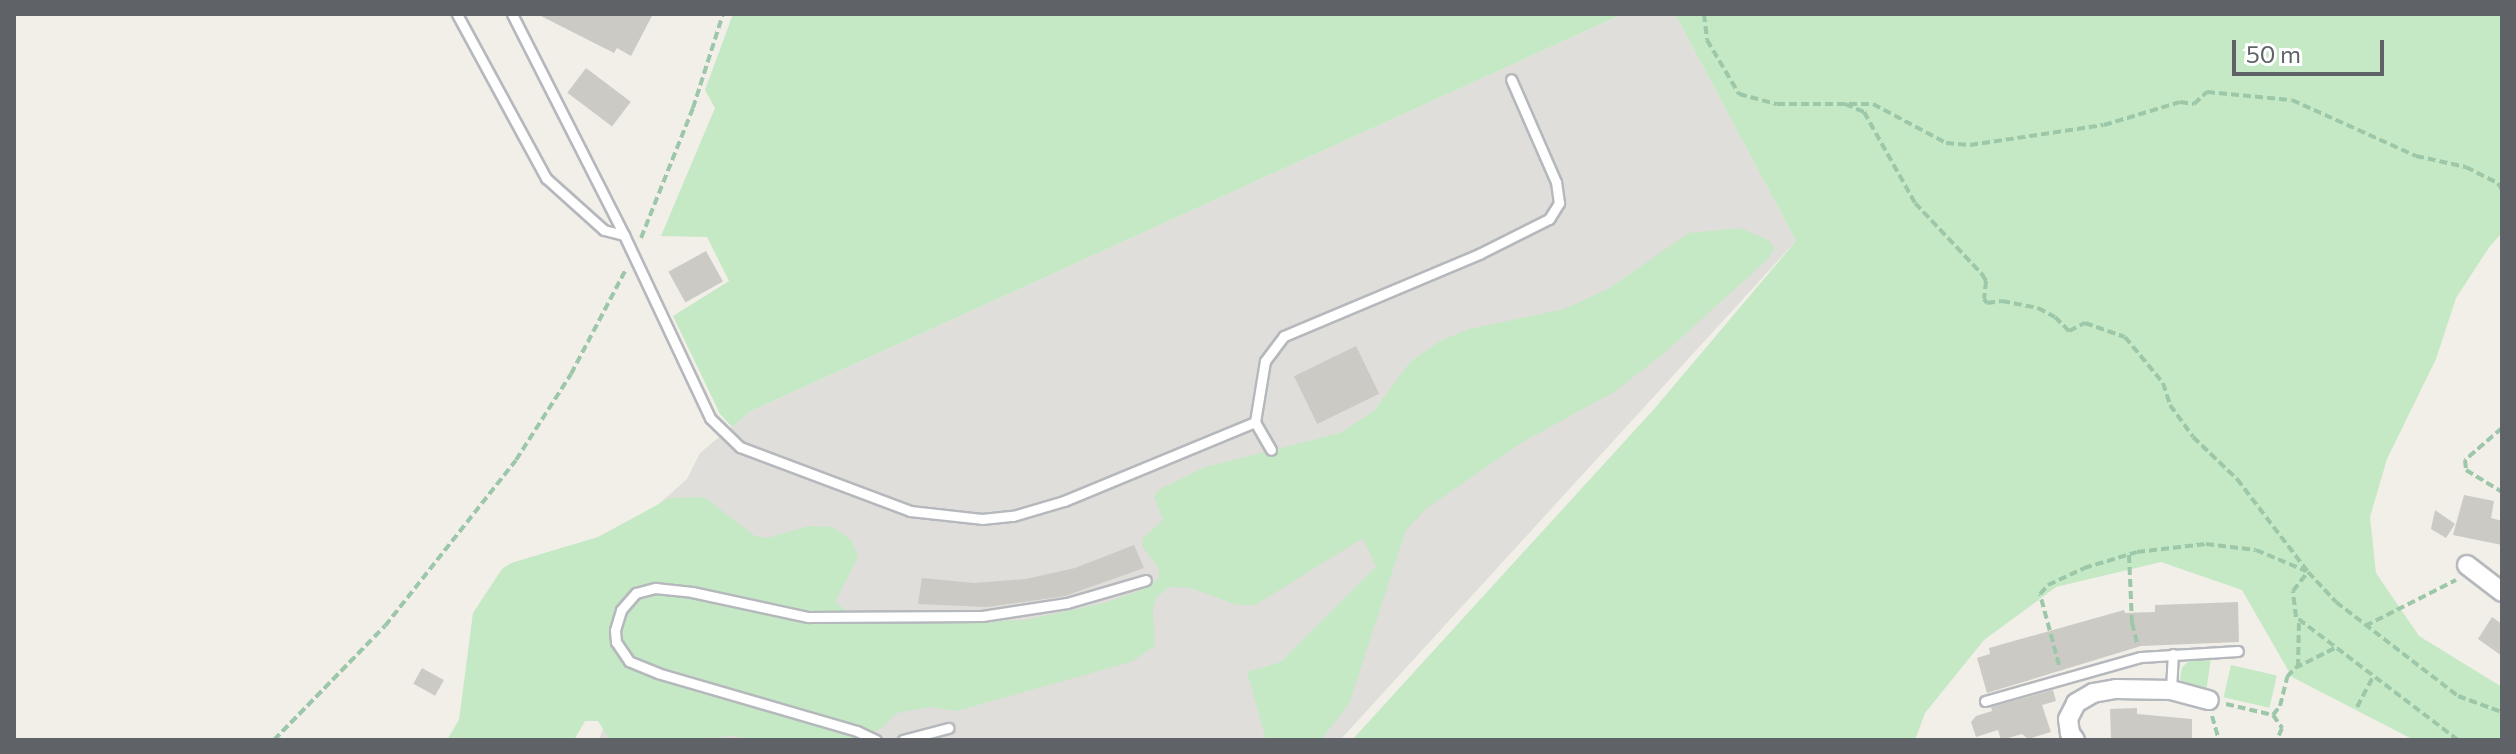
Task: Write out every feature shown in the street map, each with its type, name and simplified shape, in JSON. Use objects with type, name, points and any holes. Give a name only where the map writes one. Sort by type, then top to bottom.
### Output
[{"type":"street","points":[[2471,568],[2502,592]]},
{"type":"street","points":[[2075,740],[2070,733],[2068,719],[2076,703],[2093,693],[2116,689],[2171,690],[2209,700]]},
{"type":"lane","points":[[457,14],[546,178],[604,230],[624,235]]},
{"type":"lane","points":[[512,14],[624,235],[710,418],[740,447],[910,511],[982,519],[1036,511],[1255,422]]},
{"type":"lane","points":[[1271,450],[1255,422],[1265,361],[1284,336],[1479,254],[1549,219],[1559,203],[1556,182],[1511,79]]},
{"type":"lane","points":[[876,740],[857,731],[658,673],[629,661],[616,642],[615,630],[621,610],[636,593],[655,588],[692,592],[808,617],[982,616],[1067,603],[1146,580]]},
{"type":"lane","points":[[1985,701],[2141,657],[2238,651]]},
{"type":"lane","points":[[2171,690],[2173,654]]},
{"type":"lane","points":[[903,740],[948,728]]},
{"type":"path","points":[[274,740],[385,626],[516,460],[571,374],[633,257],[693,108],[723,14]]},
{"type":"path","points":[[1704,14],[1707,40],[1739,94],[1777,104],[1873,104],[1946,143],[1970,145],[2104,125],[2180,102],[2194,104],[2207,92],[2292,100],[2416,156],[2466,167],[2498,183],[2502,190]]},
{"type":"path","points":[[1845,104],[1864,112],[1915,203],[1982,274],[1986,281],[1984,299],[1987,303],[2002,301],[2038,308],[2055,317],[2069,331],[2085,323],[2125,337],[2163,383],[2170,405],[2193,437],[2237,479],[2308,572],[2365,626],[2458,696],[2502,712]]},
{"type":"path","points":[[2502,428],[2465,460],[2466,470],[2502,492]]},
{"type":"path","points":[[2063,679],[2040,594],[2048,585],[2084,568],[2129,555],[2206,544],[2256,550],[2308,572]]},
{"type":"path","points":[[2129,555],[2132,623],[2141,657]]},
{"type":"path","points":[[2365,626],[2471,568]]},
{"type":"path","points":[[2298,667],[2299,619],[2293,591],[2308,572]]},
{"type":"path","points":[[2299,619],[2458,740]]},
{"type":"path","points":[[2273,715],[2280,706],[2287,677],[2325,650],[2336,648]]},
{"type":"path","points":[[2357,707],[2373,677]]},
{"type":"path","points":[[2209,700],[2273,715],[2282,728],[2277,740]]},
{"type":"shaded area","points":[[1623,14],[1675,14],[1796,241],[1340,740],[599,740],[606,719],[589,566],[687,479],[700,453],[749,412]]},
{"type":"green space","points":[[733,14],[1623,14],[749,412],[732,427],[720,414],[673,316],[729,281],[707,237],[661,236],[715,108],[705,90]]},
{"type":"green space","points":[[1675,14],[2502,14],[2502,233],[2456,298],[2436,359],[2387,459],[2370,517],[2376,573],[2419,636],[2502,687],[2502,740],[2414,740],[2292,677],[2242,590],[2161,562],[2056,587],[1984,640],[1925,713],[1915,740],[1352,740],[1655,408],[1796,241]]},
{"type":"green space","points":[[1740,228],[1768,240],[1774,248],[1769,258],[1662,355],[1614,392],[1521,443],[1427,508],[1406,530],[1349,704],[1321,740],[1266,740],[1247,672],[1281,662],[1376,567],[1363,538],[1255,605],[1237,605],[1191,588],[1169,587],[1156,598],[1153,610],[1155,646],[1131,662],[956,711],[930,707],[897,713],[882,728],[855,740],[761,740],[731,736],[697,740],[610,740],[598,721],[585,721],[574,740],[447,740],[459,720],[473,613],[502,569],[511,563],[598,537],[670,498],[704,497],[755,536],[767,538],[809,526],[833,527],[851,540],[858,557],[835,602],[859,620],[963,623],[1025,620],[1104,603],[1139,591],[1158,579],[1159,569],[1142,546],[1143,538],[1163,520],[1154,496],[1160,489],[1205,467],[1340,433],[1374,411],[1410,362],[1440,341],[1469,329],[1564,309],[1608,289],[1689,233]]},
{"type":"green space","points":[[2193,658],[2211,658],[2206,693],[2188,689],[2180,679],[2182,667]]},
{"type":"green space","points":[[2231,665],[2277,676],[2269,708],[2224,697]]},
{"type":"building","points":[[537,14],[653,14],[631,56],[617,48],[614,53]]},
{"type":"building","points":[[586,68],[631,102],[612,126],[567,93]]},
{"type":"building","points":[[706,251],[723,282],[685,302],[668,272]]},
{"type":"building","points":[[1356,346],[1379,394],[1317,424],[1294,376]]},
{"type":"building","points":[[2464,495],[2494,501],[2491,518],[2502,521],[2502,545],[2453,535]]},
{"type":"building","points":[[2435,510],[2455,524],[2446,538],[2431,529]]},
{"type":"building","points":[[1134,545],[1144,568],[1065,596],[987,607],[918,604],[922,578],[974,583],[1026,579],[1075,568]]},
{"type":"building","points":[[2238,602],[2239,642],[2141,646],[1987,693],[1977,658],[1990,654],[1989,648],[2124,610],[2125,613],[2155,612],[2155,605]]},
{"type":"building","points":[[2492,617],[2502,624],[2502,656],[2478,639]]},
{"type":"building","points":[[422,668],[444,680],[435,696],[413,684]]},
{"type":"building","points":[[2053,690],[2056,701],[2042,705],[2051,732],[2028,739],[2022,734],[2001,740],[1998,730],[1976,737],[1971,722],[1976,716],[1992,711],[1991,707]]},
{"type":"building","points":[[2137,708],[2137,714],[2192,719],[2192,740],[2111,739],[2110,709]]}]
